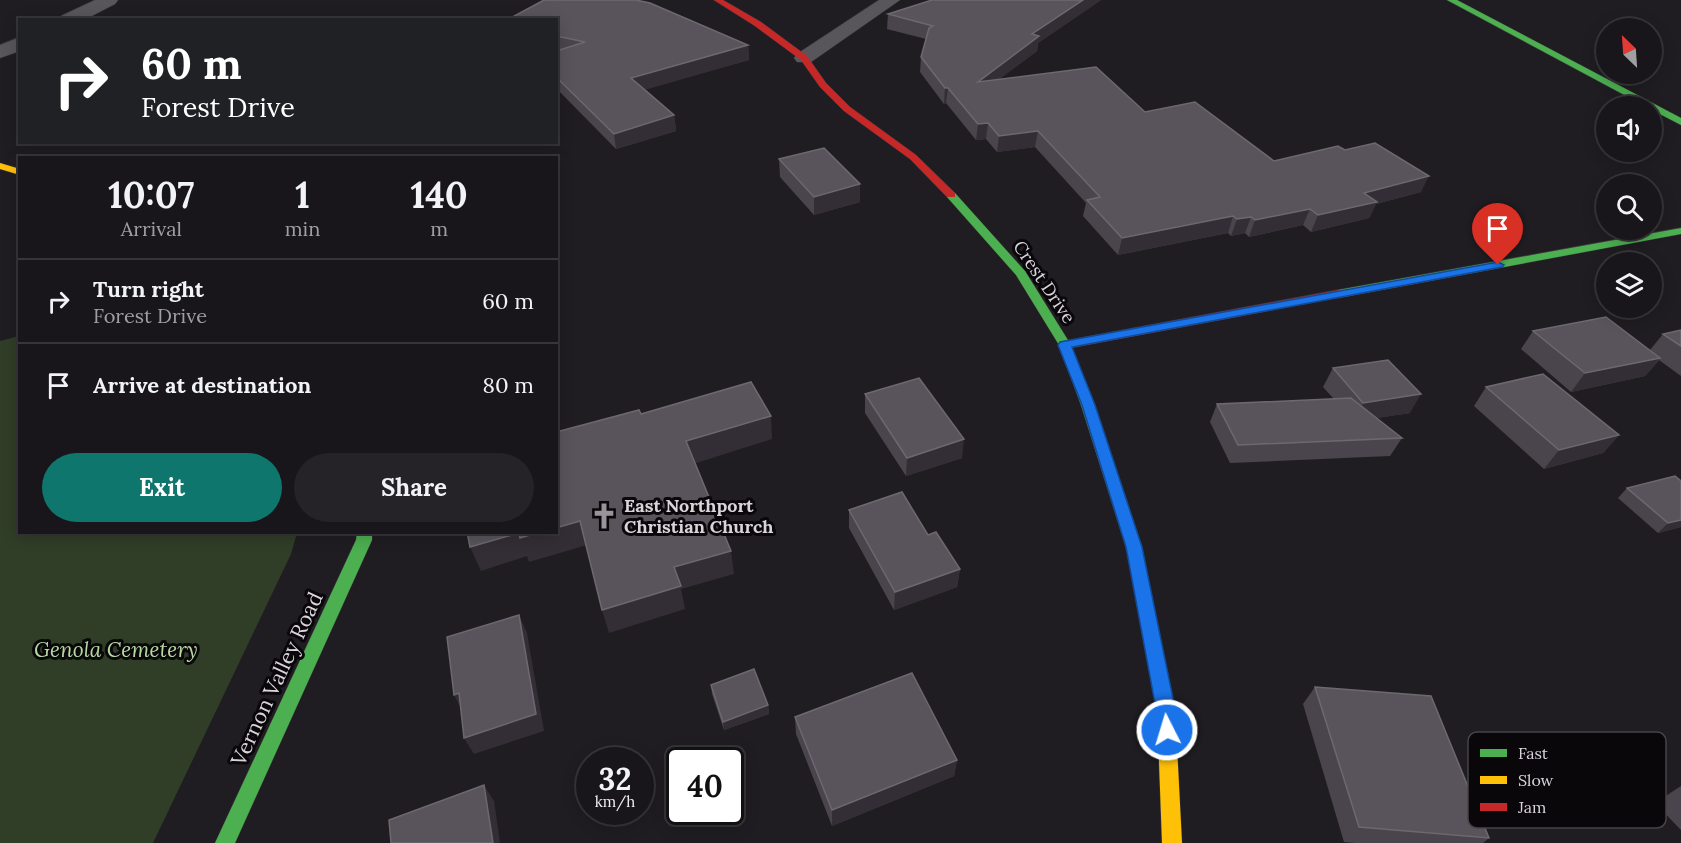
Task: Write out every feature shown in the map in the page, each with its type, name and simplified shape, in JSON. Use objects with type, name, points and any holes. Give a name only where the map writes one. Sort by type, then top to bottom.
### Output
[{"type":"street","points":[[72,18],[109,0]]},
{"type":"street","name":"Crest Drive","points":[[718,0],[758,24],[804,58],[823,85],[847,109],[914,158],[968,211],[1021,273],[1065,345],[1088,405],[1134,547],[1166,708],[1172,843]]},
{"type":"street","points":[[804,58],[891,0]]},
{"type":"street","points":[[1451,0],[1681,122]]},
{"type":"street","points":[[0,52],[18,44]]},
{"type":"street","points":[[0,166],[18,171]]},
{"type":"street","points":[[1065,345],[1681,231]]},
{"type":"street","name":"Vernon Valley Road","points":[[225,843],[365,534]]},
{"type":"green space","name":"Genola Cemetery","points":[[18,336],[18,534],[297,534],[291,554],[153,843],[0,843],[0,341]]},
{"type":"building","points":[[544,0],[636,0],[650,3],[748,45],[631,78],[674,115],[614,134],[558,79],[558,50],[585,42],[558,36],[558,18],[511,18]]},
{"type":"building","points":[[932,0],[1083,0],[1032,34],[1039,36],[978,82],[1096,67],[1145,112],[1195,102],[1274,161],[1338,146],[1345,150],[1375,143],[1429,176],[1364,193],[1377,202],[1318,215],[1310,209],[1255,220],[1251,217],[1237,219],[1233,216],[1122,238],[1087,200],[1100,197],[1038,131],[999,136],[988,123],[978,124],[948,88],[945,88],[921,57],[929,28],[933,26],[888,14]]},
{"type":"building","points":[[824,148],[860,184],[814,197],[779,159]]},
{"type":"building","points":[[1607,318],[1660,358],[1585,373],[1533,331]]},
{"type":"building","points":[[1681,330],[1681,346],[1663,334]]},
{"type":"building","points":[[1388,360],[1421,394],[1363,403],[1333,368]]},
{"type":"building","points":[[1543,374],[1619,435],[1559,450],[1486,387]]},
{"type":"building","points":[[919,378],[964,439],[907,458],[865,394]]},
{"type":"building","points":[[751,382],[771,416],[686,441],[731,551],[674,567],[681,586],[602,610],[580,521],[558,527],[558,431],[639,410],[641,414]]},
{"type":"building","points":[[1351,398],[1402,438],[1238,445],[1217,404]]},
{"type":"building","points":[[1675,476],[1681,481],[1681,520],[1668,523],[1627,488]]},
{"type":"building","points":[[902,492],[928,535],[936,532],[960,569],[895,592],[849,510]]},
{"type":"building","points":[[467,534],[516,534],[470,547]]},
{"type":"building","points":[[519,534],[533,534],[520,538]]},
{"type":"building","points":[[519,615],[536,714],[464,738],[459,693],[454,695],[447,637]]},
{"type":"building","points":[[754,669],[768,705],[723,722],[711,685]]},
{"type":"building","points":[[912,673],[957,760],[832,810],[795,717]]},
{"type":"building","points":[[1315,687],[1431,696],[1468,787],[1468,828],[1485,828],[1489,838],[1359,827]]},
{"type":"building","points":[[484,785],[493,843],[391,843],[389,820]]},
{"type":"traffic: fast","points":[[1451,0],[1681,122]]},
{"type":"traffic: fast","points":[[951,195],[1021,273],[1065,345],[1088,405],[1134,547],[1146,610]]},
{"type":"traffic: fast","points":[[1338,294],[1681,231]]},
{"type":"traffic: fast","points":[[225,843],[365,534]]},
{"type":"traffic: slow","points":[[0,166],[18,171]]},
{"type":"traffic: slow","points":[[1146,610],[1166,708],[1172,843]]},
{"type":"traffic: jam","points":[[718,0],[758,24],[804,58],[823,85],[847,109],[913,157],[951,195]]},
{"type":"traffic: jam","points":[[1065,345],[1338,294]]},
{"type":"place","name":"East Northport Christian Church","points":[[604,516]]},
{"type":"route","points":[[1167,730],[1166,708],[1134,547],[1088,405],[1065,345],[1498,265]]}]
